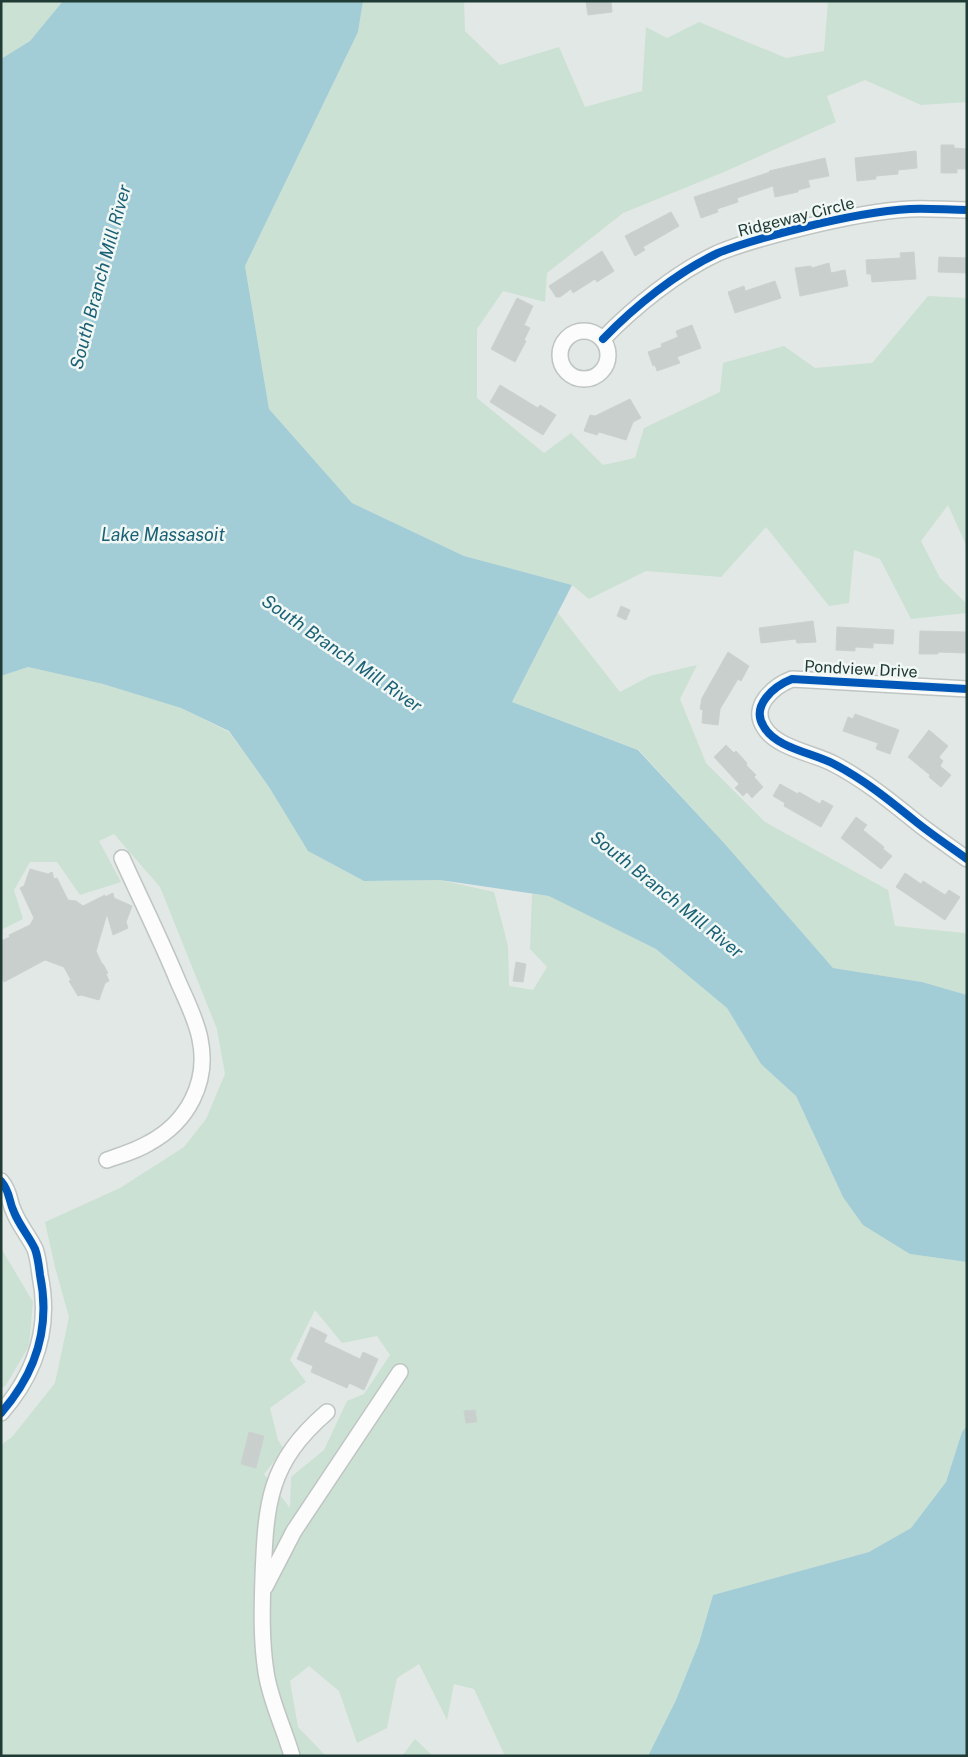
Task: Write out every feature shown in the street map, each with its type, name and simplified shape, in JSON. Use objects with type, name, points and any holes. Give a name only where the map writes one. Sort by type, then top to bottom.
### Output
[{"type":"street","name":"Ridgeway Circle","points":[[602,339],[632,310],[650,297],[700,263],[732,248],[771,236],[856,215],[911,209],[967,210]]},
{"type":"street","name":"Pondview Drive","points":[[967,689],[792,679],[781,684],[766,698],[762,704],[760,717],[764,729],[774,739],[782,744],[824,759],[847,771],[883,795],[967,859]]},
{"type":"street","points":[[107,1160],[149,1144],[168,1132],[182,1118],[192,1103],[202,1074],[202,1053],[196,1024],[173,968],[122,858]]},
{"type":"street","points":[[1,1181],[8,1189],[7,1208],[35,1250],[44,1294],[42,1335],[28,1376],[15,1397],[1,1413]]},
{"type":"street","points":[[263,1590],[294,1531],[400,1372]]},
{"type":"street","points":[[292,1756],[266,1674],[263,1642],[265,1534],[274,1486],[282,1466],[292,1448],[309,1428],[327,1412]]},
{"type":"green space","points":[[1,1],[63,1],[30,41],[1,59]]},
{"type":"green space","points":[[363,1],[464,1],[465,31],[500,65],[559,47],[585,107],[642,91],[646,27],[667,38],[699,22],[786,58],[824,51],[828,1],[967,1],[967,102],[921,105],[865,80],[827,96],[836,122],[724,172],[623,213],[547,273],[545,302],[503,291],[477,329],[477,398],[544,453],[571,433],[603,465],[635,458],[644,428],[720,392],[723,363],[784,346],[815,368],[872,363],[928,296],[967,298],[967,547],[948,505],[921,541],[940,578],[967,604],[967,613],[911,619],[880,559],[854,550],[849,603],[829,606],[766,527],[721,577],[646,571],[589,599],[572,585],[464,556],[352,503],[269,409],[245,266],[358,32]]},
{"type":"green space","points":[[558,613],[620,692],[650,676],[697,665],[680,699],[706,763],[765,822],[888,890],[895,926],[964,933],[967,936],[967,995],[922,982],[833,968],[724,843],[639,750],[512,702]]},
{"type":"green space","points":[[28,667],[103,684],[181,708],[229,732],[269,787],[308,851],[364,881],[440,880],[494,892],[508,946],[509,986],[533,990],[547,967],[530,949],[532,894],[550,896],[656,949],[727,1008],[761,1064],[796,1096],[843,1197],[910,1254],[967,1262],[967,1426],[962,1432],[946,1482],[911,1528],[869,1552],[713,1595],[699,1643],[676,1700],[648,1756],[505,1756],[474,1689],[454,1684],[447,1720],[419,1664],[397,1678],[387,1728],[357,1743],[339,1691],[309,1666],[290,1681],[298,1727],[326,1756],[1,1756],[1,1445],[12,1437],[55,1383],[69,1317],[45,1222],[120,1188],[184,1147],[206,1119],[225,1074],[217,1029],[160,887],[114,834],[99,841],[121,882],[80,895],[57,862],[30,862],[14,890],[23,919],[1,930],[1,676]],"holes":[[[315,1310],[342,1343],[377,1336],[390,1355],[364,1394],[347,1401],[324,1450],[291,1477],[290,1508],[264,1474],[284,1449],[278,1440],[270,1408],[306,1382],[290,1360]]]},
{"type":"green space","points":[[1,1248],[33,1302],[29,1346],[6,1385],[1,1389]]},
{"type":"green space","points":[[415,1739],[433,1756],[402,1756]]},
{"type":"water","name":"Lake Massasoit","points":[[63,1],[363,1],[358,32],[245,266],[269,409],[352,503],[464,556],[572,585],[512,702],[638,750],[724,843],[833,968],[922,982],[967,995],[967,1262],[910,1254],[863,1225],[843,1197],[796,1096],[761,1064],[727,1008],[656,949],[549,896],[440,880],[364,881],[308,851],[269,787],[229,731],[181,708],[103,684],[28,667],[1,676],[1,59],[30,41]]},
{"type":"water","points":[[967,1426],[967,1756],[648,1756],[676,1700],[699,1643],[713,1595],[869,1552],[911,1528],[946,1482],[962,1432]]},
{"type":"building","points":[[586,1],[611,1],[612,12],[588,15]]},
{"type":"building","points":[[941,145],[954,145],[954,148],[967,149],[967,169],[957,169],[957,173],[941,173]]},
{"type":"building","points":[[916,151],[917,168],[898,170],[898,174],[876,176],[876,179],[857,181],[855,158]]},
{"type":"building","points":[[825,158],[829,176],[808,180],[810,187],[798,190],[798,192],[775,197],[773,186],[737,198],[738,202],[717,209],[718,212],[701,218],[694,197],[769,171]]},
{"type":"building","points":[[671,212],[679,226],[643,247],[645,250],[635,256],[625,236]]},
{"type":"building","points":[[602,251],[614,271],[597,282],[595,279],[573,293],[571,289],[560,297],[556,297],[549,286]]},
{"type":"building","points":[[914,252],[916,279],[872,282],[871,274],[867,274],[866,260],[901,258],[900,253]]},
{"type":"building","points":[[939,257],[967,258],[967,273],[938,272]]},
{"type":"building","points":[[829,263],[831,273],[845,270],[848,286],[800,296],[795,268],[811,266],[812,268]]},
{"type":"building","points":[[775,281],[781,298],[735,313],[728,292],[744,286],[745,291]]},
{"type":"building","points":[[517,298],[533,306],[524,325],[530,328],[524,340],[526,341],[515,362],[491,349]]},
{"type":"building","points":[[692,325],[701,348],[677,357],[680,363],[657,371],[648,352],[662,347],[661,344],[678,337],[676,331]]},
{"type":"building","points":[[500,385],[538,408],[540,405],[556,415],[543,435],[490,402]]},
{"type":"building","points":[[630,399],[641,418],[633,422],[626,440],[599,432],[597,435],[584,431],[590,415],[595,416]]},
{"type":"building","points":[[621,606],[630,610],[626,620],[617,616]]},
{"type":"building","points":[[813,621],[816,642],[797,643],[796,639],[761,643],[759,628]]},
{"type":"building","points":[[837,627],[894,630],[893,644],[873,643],[873,648],[855,647],[855,651],[836,650]]},
{"type":"building","points":[[920,631],[967,632],[966,653],[938,652],[938,654],[919,654]]},
{"type":"building","points":[[728,652],[749,666],[741,681],[738,679],[720,709],[718,725],[702,723],[703,710],[700,709],[702,698]]},
{"type":"building","points":[[855,714],[899,730],[890,754],[876,749],[878,743],[843,731],[848,717],[853,719]]},
{"type":"building","points":[[929,730],[948,746],[939,757],[943,761],[940,766],[951,775],[941,787],[908,757]]},
{"type":"building","points":[[726,745],[734,753],[736,751],[747,763],[746,765],[756,775],[754,777],[763,787],[752,798],[747,792],[743,796],[735,788],[739,784],[714,757]]},
{"type":"building","points":[[780,784],[820,804],[822,800],[833,806],[821,827],[784,806],[785,803],[773,796]]},
{"type":"building","points":[[856,817],[867,825],[863,830],[892,856],[881,869],[841,838]]},
{"type":"building","points":[[30,869],[48,874],[52,872],[54,879],[57,878],[68,900],[76,901],[83,906],[113,893],[114,898],[132,906],[126,922],[128,928],[113,935],[107,914],[96,951],[108,973],[106,974],[109,981],[105,983],[99,1000],[81,995],[78,996],[69,981],[71,980],[64,967],[45,960],[4,982],[1,976],[1,941],[30,925],[34,918],[20,888],[24,886]]},
{"type":"building","points":[[905,873],[921,884],[923,881],[945,895],[949,890],[960,897],[945,920],[896,887]]},
{"type":"building","points":[[516,962],[526,964],[523,982],[513,981]]},
{"type":"building","points":[[311,1327],[327,1335],[324,1342],[360,1359],[363,1352],[378,1359],[364,1390],[349,1383],[347,1388],[311,1372],[313,1366],[297,1359]]},
{"type":"building","points":[[475,1410],[477,1422],[466,1423],[464,1411]]},
{"type":"building","points":[[249,1432],[264,1436],[256,1468],[241,1464]]},
{"type":"cycle path","points":[[603,339],[642,303],[672,280],[703,261],[728,249],[791,231],[869,214],[910,209],[967,210]]},
{"type":"cycle path","points":[[967,689],[792,679],[778,686],[766,698],[760,712],[760,719],[764,727],[777,740],[834,764],[855,776],[967,859]]},
{"type":"cycle path","points":[[1,1181],[6,1189],[16,1217],[36,1252],[43,1295],[42,1331],[32,1366],[13,1398],[1,1413]]},
{"type":"water label","name":"South Branch Mill River","points":[[100,277]]},
{"type":"water label","name":"South Branch Mill River","points":[[342,653]]},
{"type":"water label","name":"South Branch Mill River","points":[[667,894]]}]
